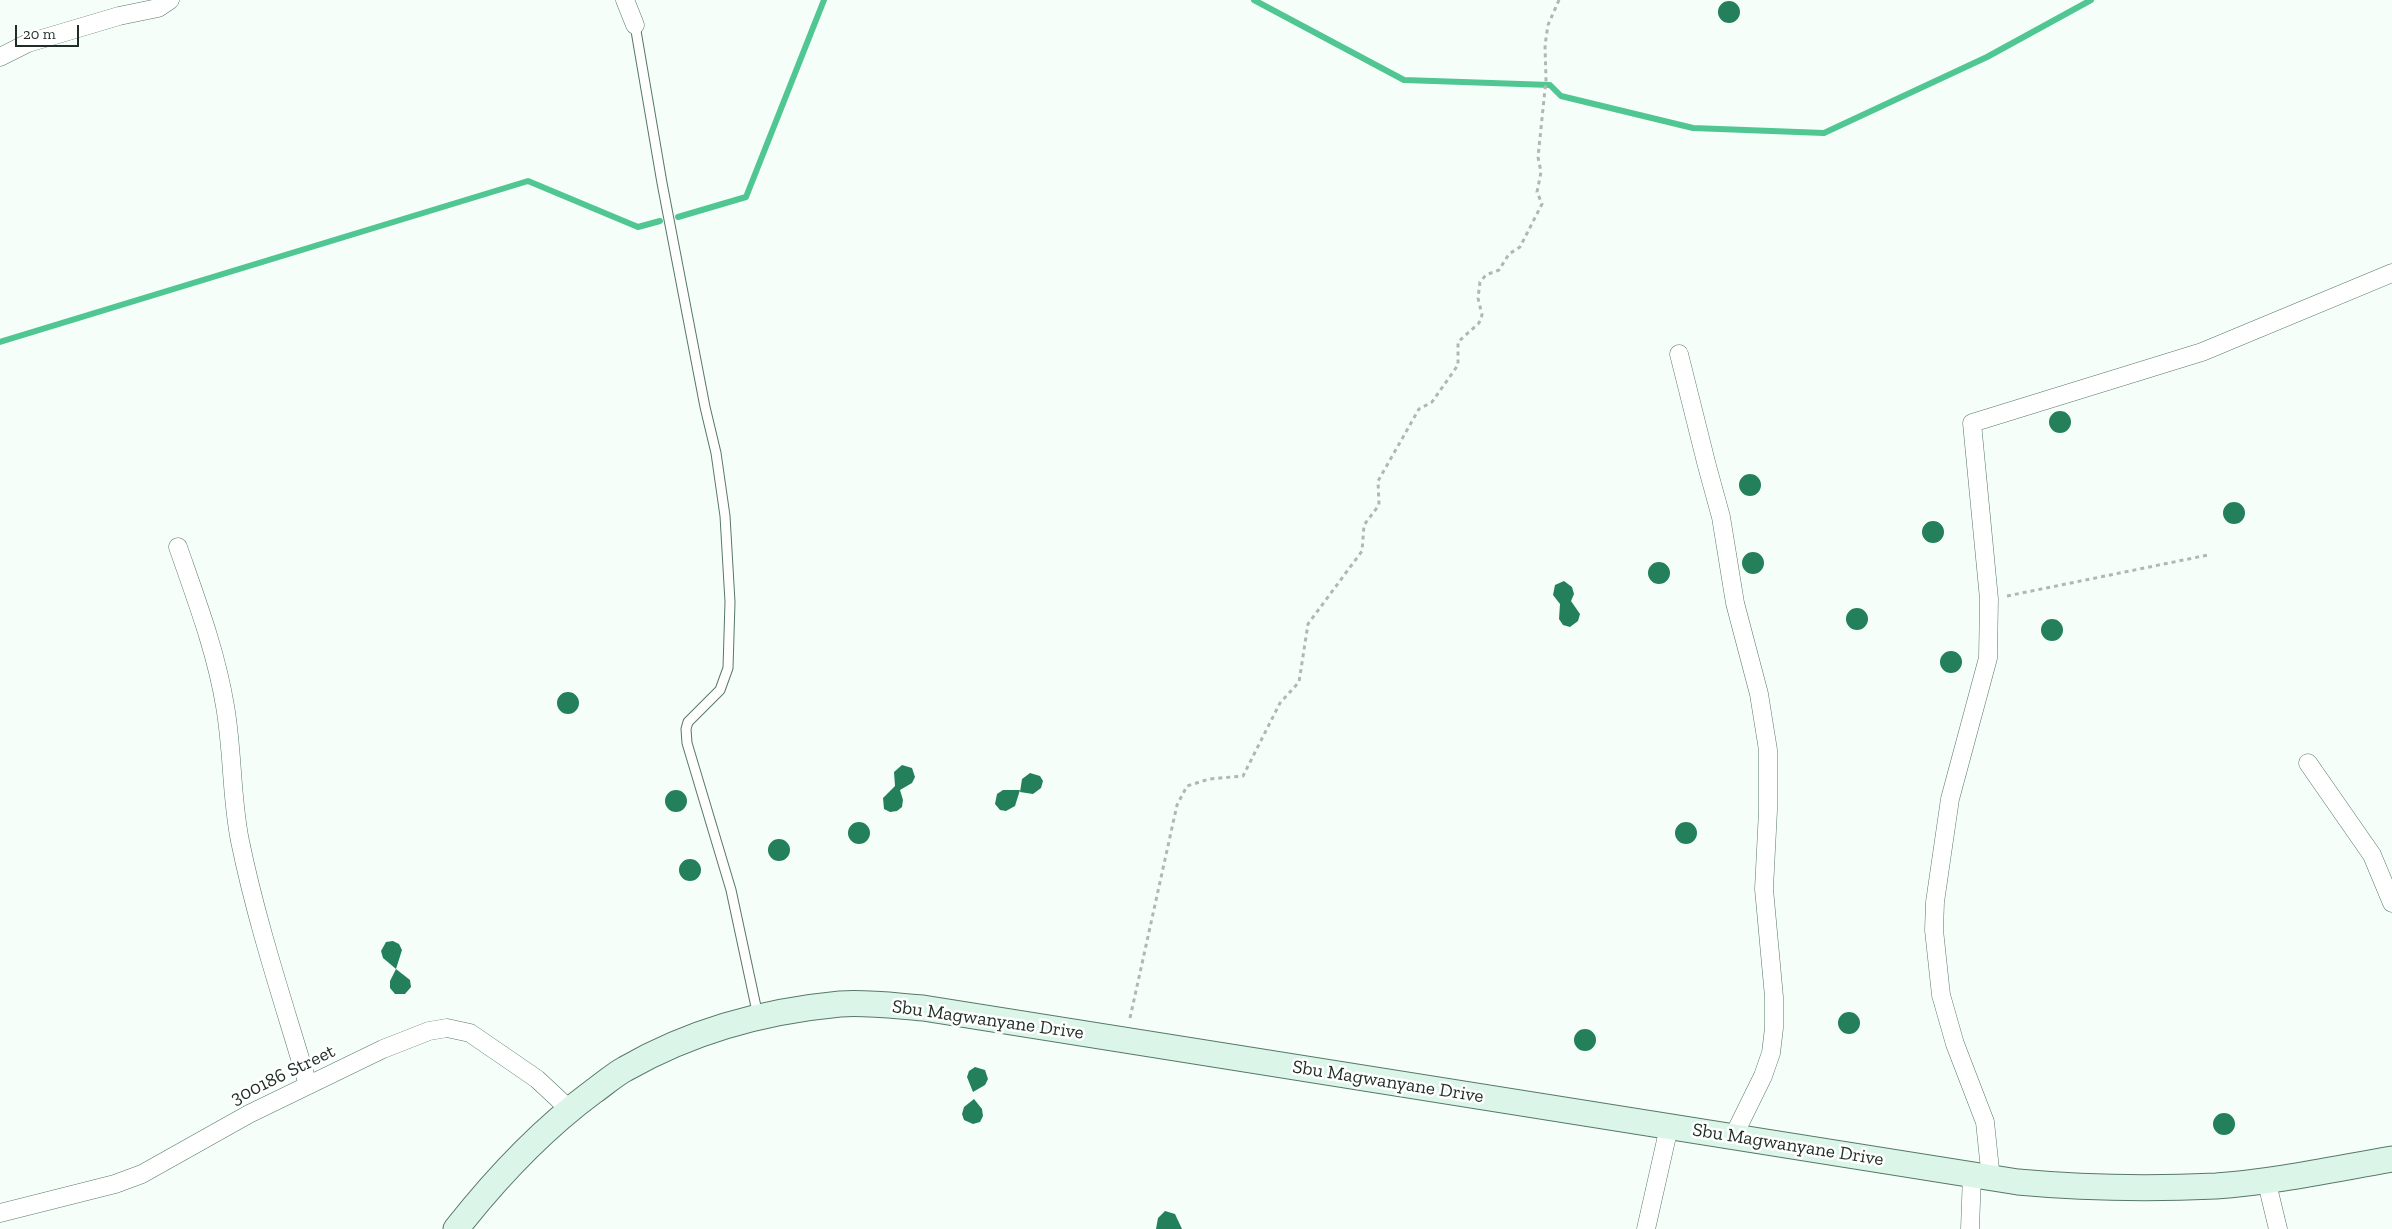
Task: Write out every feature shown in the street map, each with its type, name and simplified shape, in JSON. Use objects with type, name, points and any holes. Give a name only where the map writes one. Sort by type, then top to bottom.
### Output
[{"type":"main road","name":"Sbu Magwanyane Drive","points":[[456,1229],[482,1195],[531,1142],[569,1109],[624,1069],[677,1043],[758,1016],[842,1004],[923,1008],[1982,1176],[2067,1186],[2217,1186],[2392,1159]]},
{"type":"street","points":[[0,57],[28,42],[119,16],[158,8],[170,0]]},
{"type":"street","points":[[625,0],[635,25]]},
{"type":"street","points":[[1970,1229],[1982,1176],[1985,1122],[1955,1044],[1941,995],[1934,930],[1935,902],[1950,799],[1988,658],[1989,599],[1972,423],[2202,352],[2392,273]]},
{"type":"street","points":[[1679,354],[1706,466],[1721,517],[1735,603],[1759,694],[1768,750],[1768,810],[1764,889],[1774,997],[1774,1028],[1771,1053],[1763,1076],[1733,1137]]},
{"type":"street","points":[[178,547],[202,614],[219,676],[226,708],[234,806],[248,877],[308,1085]]},
{"type":"street","points":[[2308,763],[2372,855],[2392,903]]},
{"type":"street","name":"300186 Street","points":[[0,1213],[115,1184],[142,1174],[249,1114],[383,1049],[429,1031],[447,1028],[470,1033],[537,1079],[569,1109]]},
{"type":"street","points":[[1646,1229],[1669,1127]]},
{"type":"street","points":[[2266,1179],[2278,1229]]},
{"type":"lane","points":[[635,25],[662,183],[705,407],[716,453],[725,516],[730,602],[728,668],[720,690],[693,714],[686,729],[687,743],[732,890],[758,1016]]},
{"type":"path","points":[[1126,1040],[1177,805],[1188,786],[1209,779],[1243,776],[1280,703],[1300,682],[1308,624],[1362,551],[1364,525],[1379,505],[1378,481],[1418,409],[1432,402],[1458,365],[1458,342],[1479,323],[1482,315],[1478,298],[1480,282],[1486,275],[1499,270],[1509,254],[1520,247],[1539,213],[1542,204],[1537,192],[1541,172],[1538,157],[1546,80],[1545,45],[1548,25],[1559,0]]},
{"type":"path","points":[[1989,599],[2208,555]]},
{"type":"building","points":[[1729,1],[1739,8],[1740,12],[1733,22],[1729,23],[1719,16],[1718,12],[1725,2]]},
{"type":"building","points":[[2060,411],[2070,418],[2071,422],[2064,432],[2060,433],[2050,426],[2049,422],[2056,412]]},
{"type":"building","points":[[1750,474],[1760,481],[1761,485],[1754,495],[1750,496],[1740,489],[1739,485],[1746,475]]},
{"type":"building","points":[[2234,502],[2244,509],[2245,513],[2238,523],[2234,524],[2224,517],[2223,513],[2230,503]]},
{"type":"building","points":[[1933,521],[1943,528],[1944,532],[1937,542],[1933,543],[1923,536],[1922,532],[1929,522]]},
{"type":"building","points":[[1753,552],[1763,559],[1764,563],[1757,573],[1753,574],[1743,567],[1742,563],[1749,553]]},
{"type":"building","points":[[1659,562],[1669,569],[1670,573],[1663,583],[1659,584],[1649,577],[1648,573],[1655,563]]},
{"type":"building","points":[[1564,581],[1572,587],[1574,594],[1571,601],[1580,614],[1578,621],[1570,627],[1563,625],[1559,619],[1560,604],[1553,595],[1555,585]]},
{"type":"building","points":[[1857,608],[1867,615],[1868,619],[1861,629],[1857,630],[1847,623],[1846,619],[1853,609]]},
{"type":"building","points":[[2052,619],[2062,626],[2063,630],[2056,640],[2052,641],[2042,634],[2041,630],[2048,620]]},
{"type":"building","points":[[1951,651],[1961,658],[1962,662],[1955,672],[1951,673],[1941,666],[1940,662],[1947,652]]},
{"type":"building","points":[[568,692],[578,699],[579,703],[572,713],[568,714],[558,707],[557,703],[564,693]]},
{"type":"building","points":[[902,765],[912,768],[915,777],[912,783],[900,790],[903,800],[902,807],[897,811],[890,812],[884,809],[883,798],[895,786],[894,772]]},
{"type":"building","points":[[1030,773],[1040,776],[1043,781],[1041,788],[1033,794],[1020,792],[1022,779]]},
{"type":"building","points":[[676,790],[686,797],[687,801],[680,811],[676,812],[666,805],[665,801],[672,791]]},
{"type":"building","points":[[1003,790],[1020,790],[1015,806],[1006,811],[1000,810],[995,804],[997,794]]},
{"type":"building","points":[[859,822],[867,825],[870,833],[867,841],[859,844],[851,841],[848,833],[851,825]]},
{"type":"building","points":[[1686,822],[1696,829],[1697,833],[1690,843],[1686,844],[1676,837],[1675,833],[1682,823]]},
{"type":"building","points":[[779,839],[789,846],[790,850],[783,860],[779,861],[769,854],[768,850],[775,840]]},
{"type":"building","points":[[690,859],[700,866],[701,870],[694,880],[690,881],[680,874],[679,870],[686,860]]},
{"type":"building","points":[[393,941],[399,944],[402,950],[396,969],[383,958],[381,951],[386,942]]},
{"type":"building","points":[[396,969],[410,980],[411,987],[405,994],[395,994],[390,988],[390,981]]},
{"type":"building","points":[[1849,1012],[1859,1019],[1860,1023],[1853,1033],[1849,1034],[1839,1027],[1838,1023],[1845,1013]]},
{"type":"building","points":[[1585,1029],[1595,1036],[1596,1040],[1589,1050],[1585,1051],[1575,1044],[1574,1040],[1581,1030]]},
{"type":"building","points":[[975,1067],[985,1070],[988,1079],[985,1085],[973,1092],[967,1077],[969,1071]]},
{"type":"building","points":[[974,1099],[982,1109],[983,1116],[980,1122],[973,1124],[964,1120],[962,1114],[964,1107]]},
{"type":"building","points":[[2224,1113],[2234,1120],[2235,1124],[2228,1134],[2224,1135],[2214,1128],[2213,1124],[2220,1114]]},
{"type":"building","points":[[1165,1211],[1175,1214],[1182,1229],[1156,1229],[1158,1218]]},
{"type":"waterway","points":[[678,217],[746,197],[824,0]]},
{"type":"waterway","points":[[1254,0],[1404,80],[1550,85],[1561,96],[1693,128],[1824,133],[1987,57],[2091,0]]},
{"type":"waterway","points":[[0,342],[528,181],[638,227],[660,221]]}]
